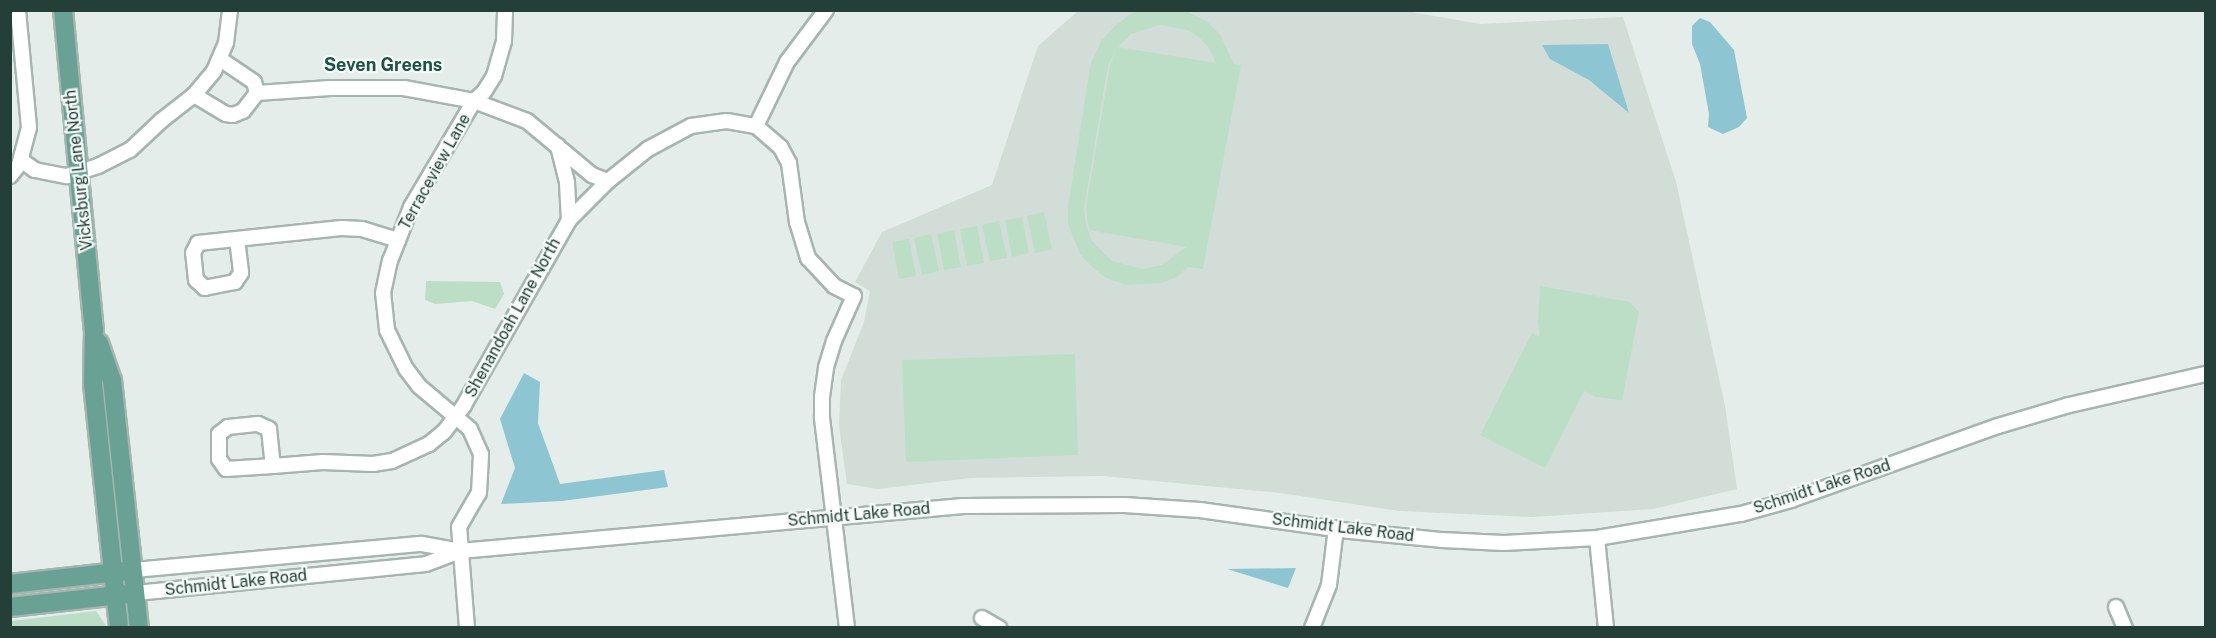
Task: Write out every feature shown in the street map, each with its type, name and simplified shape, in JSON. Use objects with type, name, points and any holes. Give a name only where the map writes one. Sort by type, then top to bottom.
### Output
[{"type":"main road","name":"Vicksburg Lane North","points":[[63,10],[94,330],[93,384],[119,627]]},
{"type":"main road","name":"Vicksburg Lane North","points":[[94,330],[112,380],[140,627]]},
{"type":"main road","name":"Schmidt Lake Road","points":[[10,584],[134,570]]},
{"type":"main road","name":"Schmidt Lake Road","points":[[10,607],[136,593]]},
{"type":"street","points":[[10,176],[21,160],[28,127],[18,10]]},
{"type":"street","points":[[21,160],[35,170],[67,176],[79,173],[130,150],[162,120],[194,95],[220,59],[228,35],[230,10]]},
{"type":"street","name":"Terraceview Lane","points":[[467,627],[459,526],[479,493],[482,469],[477,441],[470,429],[419,386],[395,351],[387,330],[384,293],[390,261],[411,207],[474,101],[484,92],[501,58],[505,10]]},
{"type":"street","points":[[826,10],[786,62],[756,126],[781,148],[789,163],[797,222],[808,258],[834,286],[854,296],[834,341],[826,368],[822,397],[847,627]]},
{"type":"street","points":[[220,59],[254,82],[257,93]]},
{"type":"street","points":[[194,95],[229,115],[243,111],[257,93],[330,88],[404,88],[474,101],[527,121],[592,175],[608,181]]},
{"type":"street","name":"Shenandoah Lane North","points":[[273,466],[270,435],[263,425],[228,427],[219,434],[219,459],[226,469],[273,466],[323,462],[366,464],[392,461],[429,444],[457,417],[569,220],[608,181],[648,149],[691,126],[727,121],[756,126]]},
{"type":"street","points":[[558,146],[567,183],[569,220]]},
{"type":"street","points":[[237,239],[341,228],[363,229],[398,240]]},
{"type":"street","name":"Schmidt Lake Road","points":[[136,593],[426,564],[460,551],[963,506],[1124,505],[1200,510],[1441,540],[1504,543],[1597,538],[1741,514],[1791,500],[2060,407],[2205,374]]},
{"type":"street","points":[[1312,627],[1329,585],[1336,528]]},
{"type":"street","points":[[1597,538],[1606,627]]},
{"type":"street","name":"Schmidt Lake Road","points":[[134,570],[422,543],[460,551]]},
{"type":"street","points":[[2116,607],[2125,627]]},
{"type":"street","points":[[982,618],[999,627]]},
{"type":"shaded area","points":[[1400,10],[1480,24],[1623,17],[1676,182],[1725,406],[1737,489],[1653,509],[1533,517],[1399,511],[1280,493],[1103,476],[971,478],[878,489],[847,484],[839,426],[841,380],[864,322],[870,291],[855,282],[882,232],[992,185],[1038,46],[1078,11]]},
{"type":"green space","points":[[1184,10],[1208,22],[1221,36],[1234,64],[1241,65],[1203,269],[1188,267],[1177,277],[1161,283],[1126,285],[1106,278],[1080,254],[1068,224],[1068,206],[1091,63],[1101,41],[1116,25],[1132,13]],"holes":[[[1160,25],[1187,30],[1199,37],[1209,48],[1216,63],[1118,47],[1131,34]],[[1117,48],[1110,65],[1086,207],[1089,230],[1186,247],[1162,265],[1143,269],[1112,261],[1092,241],[1086,225],[1084,210],[1108,66]]]},
{"type":"green space","points":[[1044,212],[1052,249],[1035,253],[1027,216]]},
{"type":"green space","points":[[1022,217],[1029,253],[1012,257],[1005,220]]},
{"type":"green space","points":[[999,221],[1007,258],[990,261],[982,225]]},
{"type":"green space","points":[[977,226],[984,263],[967,266],[960,229]]},
{"type":"green space","points":[[954,230],[961,267],[944,270],[937,234]]},
{"type":"green space","points":[[931,234],[939,271],[922,275],[914,238]]},
{"type":"green space","points":[[909,239],[916,276],[899,279],[892,242]]},
{"type":"green space","points":[[426,281],[500,282],[504,294],[495,309],[472,301],[435,304],[425,300]]},
{"type":"green space","points":[[1540,286],[1630,302],[1639,312],[1622,400],[1596,397],[1584,391],[1545,468],[1480,435],[1532,333],[1540,337],[1538,322]]},
{"type":"green space","points":[[1075,354],[1078,455],[906,462],[902,360]]},
{"type":"green space","points":[[96,611],[107,627],[11,627],[11,621]]},
{"type":"water","points":[[1700,18],[1710,22],[1734,50],[1747,118],[1739,127],[1723,134],[1708,127],[1709,114],[1700,64],[1692,44],[1692,26]]},
{"type":"water","points":[[1608,44],[1629,113],[1589,80],[1550,59],[1542,45]]},
{"type":"water","points":[[524,373],[540,382],[538,423],[560,484],[664,470],[668,487],[562,501],[501,504],[515,468],[500,419]]},
{"type":"water","points":[[1296,568],[1288,588],[1227,569]]},
{"type":"district","name":"Seven Greens","points":[[383,65]]}]
